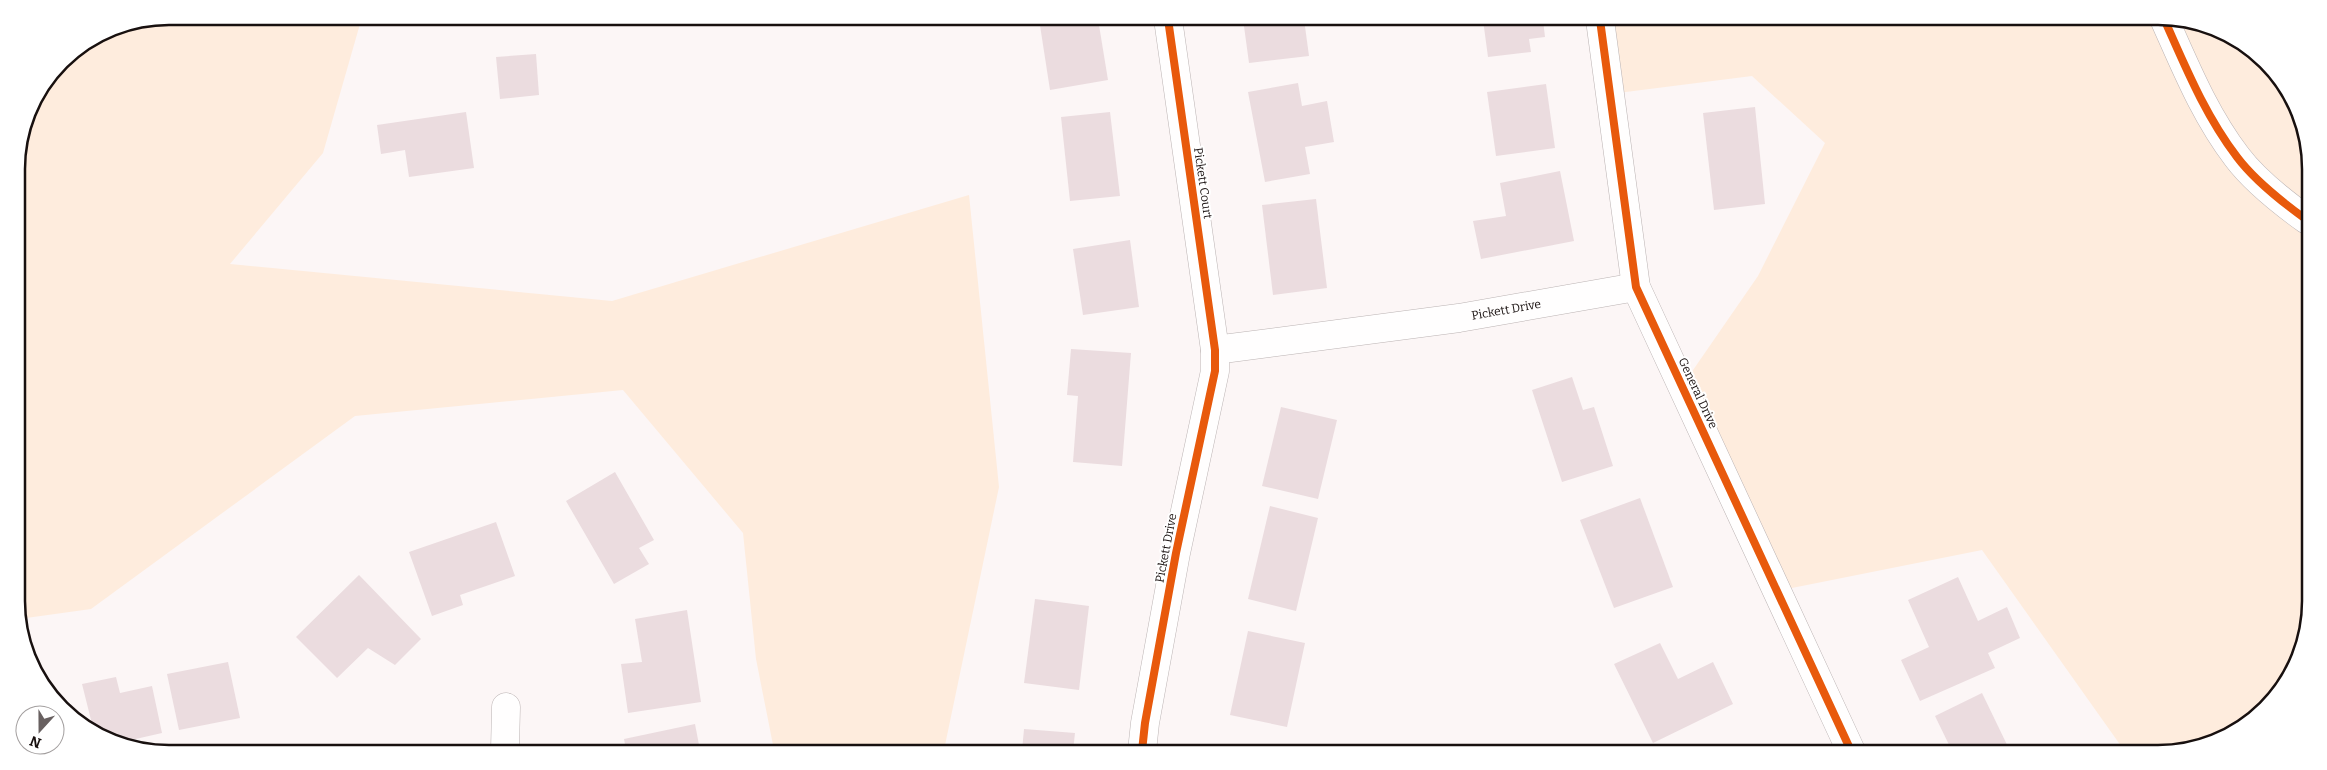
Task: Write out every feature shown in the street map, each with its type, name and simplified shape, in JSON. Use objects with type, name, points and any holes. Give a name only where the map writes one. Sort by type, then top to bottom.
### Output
[{"type":"street","name":"Pickett Court","points":[[1169,25],[1215,350]]},
{"type":"street","name":"General Drive","points":[[1601,25],[1636,287],[1848,745]]},
{"type":"street","points":[[2167,25],[2201,101],[2237,157],[2258,180],[2302,215]]},
{"type":"street","name":"Pickett Drive","points":[[1143,745],[1176,553],[1215,371],[1215,350],[1459,318],[1636,287]]},
{"type":"street","points":[[505,745],[506,707]]},
{"type":"shaded area","points":[[360,25],[323,153],[230,264],[612,301],[969,195],[999,487],[945,745],[773,745],[756,659],[743,533],[623,390],[355,416],[91,609],[26,618],[25,610],[25,160],[30,132],[44,97],[67,67],[97,44],[114,36],[150,26]]},
{"type":"shaded area","points":[[1601,25],[2177,26],[2195,30],[2222,40],[2238,49],[2253,61],[2278,89],[2287,105],[2299,141],[2302,169],[2301,620],[2297,638],[2287,665],[2278,681],[2266,696],[2238,721],[2213,734],[2186,742],[2167,745],[2120,745],[1982,550],[1777,591],[1682,386],[1758,276],[1825,143],[1752,76],[1610,94]]},
{"type":"building","points":[[1040,25],[1099,25],[1108,80],[1050,90]]},
{"type":"building","points":[[1244,25],[1305,25],[1309,56],[1249,63]]},
{"type":"building","points":[[1484,25],[1544,25],[1545,37],[1529,39],[1531,52],[1488,57]]},
{"type":"building","points":[[536,54],[539,95],[500,99],[496,57]]},
{"type":"building","points":[[1298,83],[1302,106],[1327,101],[1334,142],[1305,147],[1310,174],[1265,182],[1248,92]]},
{"type":"building","points":[[1546,84],[1555,148],[1496,156],[1487,92]]},
{"type":"building","points":[[1755,107],[1765,204],[1714,210],[1703,113]]},
{"type":"building","points":[[466,112],[474,168],[409,177],[405,150],[381,154],[377,125]]},
{"type":"building","points":[[1110,112],[1120,196],[1070,201],[1061,117]]},
{"type":"building","points":[[1560,171],[1574,241],[1481,259],[1473,221],[1506,216],[1500,183]]},
{"type":"building","points":[[1316,199],[1327,288],[1273,295],[1262,205]]},
{"type":"building","points":[[1130,240],[1139,307],[1083,315],[1073,249]]},
{"type":"building","points":[[1071,349],[1131,353],[1122,466],[1073,462],[1078,396],[1067,395]]},
{"type":"building","points":[[1572,377],[1583,410],[1594,407],[1613,466],[1562,482],[1532,390]]},
{"type":"building","points":[[1281,407],[1337,420],[1318,499],[1262,486]]},
{"type":"building","points":[[615,472],[654,540],[639,548],[649,564],[614,584],[566,501]]},
{"type":"building","points":[[1640,498],[1673,587],[1614,608],[1580,520]]},
{"type":"building","points":[[1270,506],[1318,518],[1296,611],[1248,599]]},
{"type":"building","points":[[496,522],[515,576],[460,595],[463,605],[432,616],[409,552]]},
{"type":"building","points":[[359,575],[421,639],[395,665],[368,648],[337,678],[296,637]]},
{"type":"building","points":[[1958,577],[1978,621],[2007,607],[2020,638],[1988,653],[1995,668],[1920,701],[1901,660],[1929,647],[1908,600]]},
{"type":"building","points":[[1035,599],[1089,606],[1079,690],[1024,683]]},
{"type":"building","points":[[687,610],[701,702],[628,713],[621,664],[642,662],[635,619]]},
{"type":"building","points":[[1248,631],[1305,643],[1287,727],[1230,715]]},
{"type":"building","points":[[1660,643],[1678,679],[1713,662],[1733,704],[1653,743],[1614,664]]},
{"type":"building","points":[[228,662],[240,718],[179,730],[167,674]]},
{"type":"building","points":[[116,677],[120,693],[152,686],[162,733],[132,740],[114,734],[92,722],[82,684]]},
{"type":"building","points":[[1982,693],[2007,745],[1949,745],[1935,716]]},
{"type":"building","points":[[695,724],[699,745],[625,745],[624,739]]},
{"type":"building","points":[[1024,729],[1075,733],[1074,745],[1023,745]]},
{"type":"cycle path","points":[[1143,745],[1176,553],[1215,371],[1215,350],[1169,25]]},
{"type":"cycle path","points":[[1601,25],[1636,287],[1848,745]]},
{"type":"cycle path","points":[[2167,25],[2215,125],[2237,157],[2260,183],[2302,216]]}]
